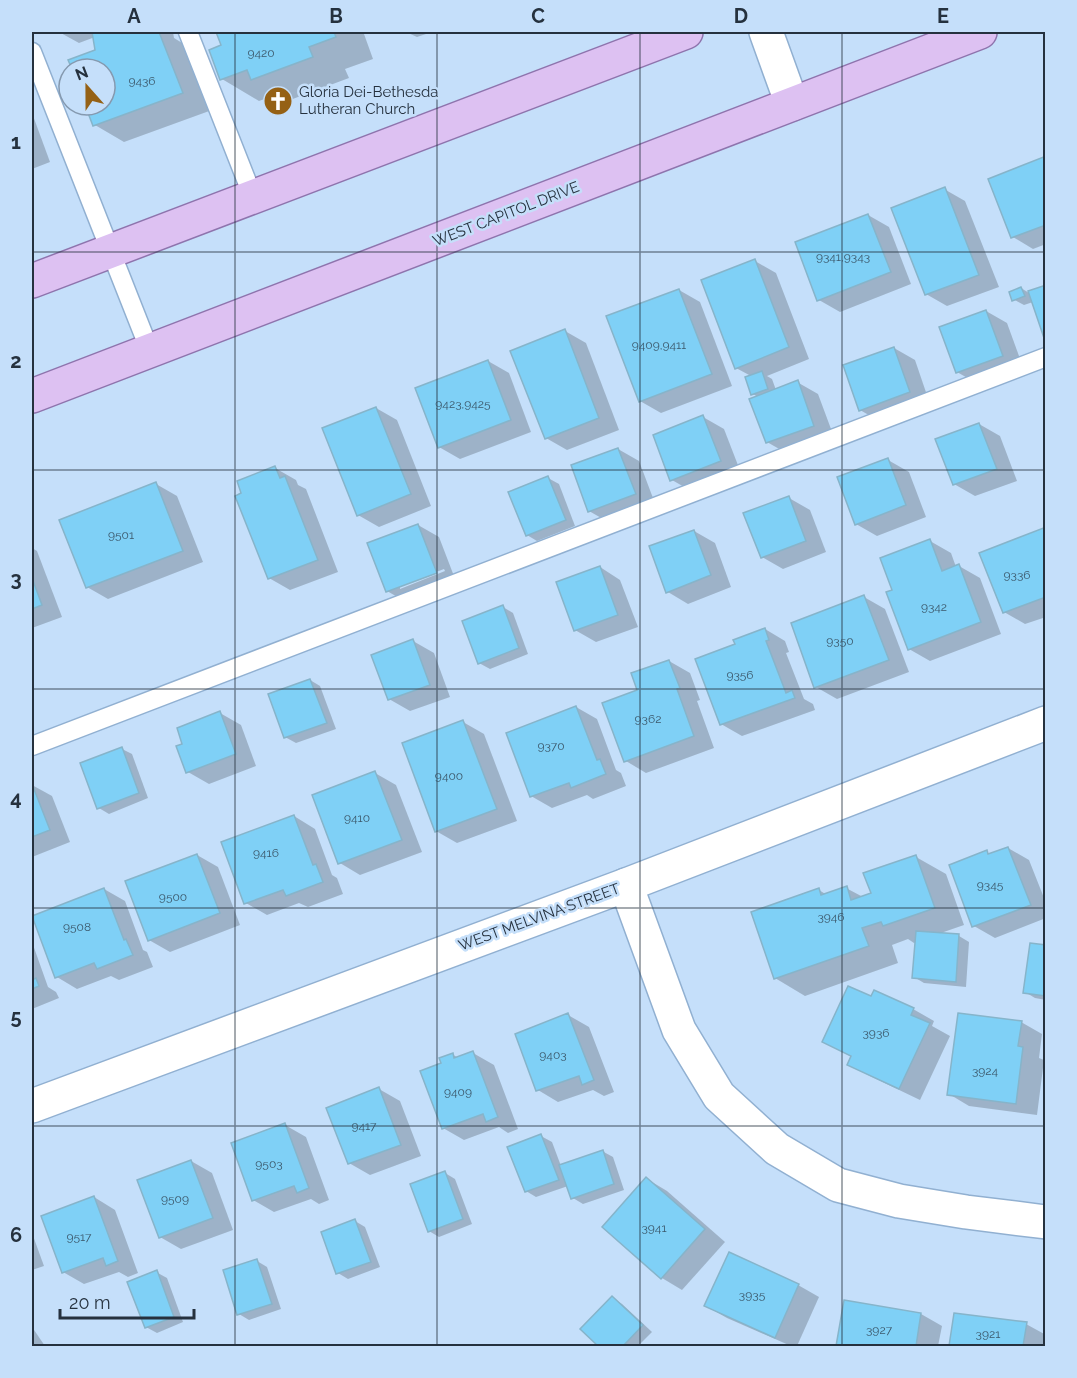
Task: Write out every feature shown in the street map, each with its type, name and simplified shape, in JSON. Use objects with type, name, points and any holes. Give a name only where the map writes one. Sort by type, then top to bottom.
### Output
[{"type":"main road","points":[[32,281],[686,32]]},
{"type":"main road","name":"WEST CAPITOL DRIVE","points":[[32,396],[980,32]]},
{"type":"street","points":[[766,32],[792,104]]},
{"type":"street","name":"WEST MELVINA STREET","points":[[32,1106],[626,885],[1046,723]]},
{"type":"street","points":[[626,885],[679,1030],[719,1096],[777,1149],[838,1185],[899,1201],[1046,1222]]},
{"type":"lane","points":[[188,32],[253,197]]},
{"type":"lane","points":[[32,52],[150,351]]},
{"type":"lane","points":[[32,746],[1046,357]]},
{"type":"building","points":[[92,32],[159,32],[183,93],[93,126],[90,117],[117,117],[117,57],[76,57],[95,50]]},
{"type":"building","points":[[216,32],[334,32],[336,37],[309,47],[313,57],[251,80],[247,70],[220,80],[209,50],[221,45]]},
{"type":"building","points":[[1046,156],[1046,225],[1011,238],[988,179]]},
{"type":"building","points":[[945,187],[979,275],[925,295],[891,208]]},
{"type":"building","points":[[868,214],[891,272],[817,301],[795,242]]},
{"type":"building","points":[[755,259],[789,347],[735,369],[701,280]]},
{"type":"building","points":[[1046,285],[1046,338],[1044,338],[1028,291]]},
{"type":"building","points":[[1021,287],[1025,296],[1012,301],[1009,292]]},
{"type":"building","points":[[679,289],[712,374],[639,402],[606,316]]},
{"type":"building","points":[[986,310],[1003,356],[956,373],[939,327]]},
{"type":"building","points":[[565,329],[599,418],[545,439],[510,351]]},
{"type":"building","points":[[894,347],[910,392],[859,411],[843,365]]},
{"type":"building","points":[[488,360],[511,420],[438,448],[415,388]]},
{"type":"building","points":[[762,371],[768,389],[751,395],[745,377]]},
{"type":"building","points":[[798,380],[814,426],[766,443],[749,399]]},
{"type":"building","points":[[376,407],[411,494],[357,516],[322,428]]},
{"type":"building","points":[[703,415],[721,461],[670,481],[653,435]]},
{"type":"building","points":[[979,423],[997,469],[953,485],[935,439]]},
{"type":"building","points":[[618,448],[636,494],[588,512],[571,465]]},
{"type":"building","points":[[888,458],[906,505],[855,525],[837,477]]},
{"type":"building","points":[[275,466],[280,478],[285,476],[318,560],[268,579],[235,496],[241,493],[237,481]]},
{"type":"building","points":[[548,476],[566,520],[526,536],[508,492]]},
{"type":"building","points":[[156,482],[183,551],[86,588],[59,520]]},
{"type":"building","points":[[789,496],[806,541],[761,558],[743,513]]},
{"type":"building","points":[[418,524],[437,573],[386,592],[367,543]]},
{"type":"building","points":[[1046,527],[1046,597],[1003,613],[979,553]]},
{"type":"building","points":[[694,530],[711,575],[666,593],[649,546]]},
{"type":"building","points":[[930,539],[942,571],[959,564],[981,622],[908,650],[886,592],[892,590],[880,558]]},
{"type":"building","points":[[600,566],[618,615],[574,631],[556,582]]},
{"type":"building","points":[[32,578],[42,605],[32,609]]},
{"type":"building","points":[[864,595],[889,660],[814,688],[791,623]]},
{"type":"building","points":[[503,605],[519,648],[478,664],[462,621]]},
{"type":"building","points":[[765,628],[769,640],[766,641],[786,693],[792,690],[795,698],[720,725],[695,659],[735,644],[733,640]]},
{"type":"building","points":[[413,639],[430,685],[388,700],[371,655]]},
{"type":"building","points":[[669,660],[694,736],[624,762],[602,703],[637,690],[631,673]]},
{"type":"building","points":[[310,679],[327,723],[284,738],[268,694]]},
{"type":"building","points":[[576,706],[597,760],[600,759],[606,774],[571,788],[569,783],[530,797],[506,733]]},
{"type":"building","points":[[220,711],[236,754],[186,773],[176,746],[182,744],[177,728]]},
{"type":"building","points":[[463,720],[497,809],[435,832],[402,743]]},
{"type":"building","points":[[122,747],[139,793],[97,809],[80,763]]},
{"type":"building","points":[[375,771],[402,840],[338,864],[312,795]]},
{"type":"building","points":[[32,784],[50,830],[32,837]]},
{"type":"building","points":[[294,815],[313,865],[316,864],[323,882],[286,896],[283,890],[244,904],[221,842]]},
{"type":"building","points":[[1008,847],[1031,905],[972,927],[949,865],[987,850],[988,854]]},
{"type":"building","points":[[197,854],[220,913],[148,941],[125,881]]},
{"type":"building","points":[[916,855],[935,908],[883,926],[881,922],[862,928],[869,946],[774,979],[751,912],[819,888],[821,895],[847,886],[851,900],[871,893],[863,873]]},
{"type":"building","points":[[104,888],[124,940],[126,939],[133,955],[97,969],[94,963],[55,978],[32,916]]},
{"type":"building","points":[[916,931],[959,934],[956,982],[912,978]]},
{"type":"building","points":[[1030,943],[1046,945],[1046,996],[1023,993]]},
{"type":"building","points":[[36,978],[39,986],[32,989],[32,980]]},
{"type":"building","points":[[848,986],[871,996],[874,990],[914,1008],[911,1015],[930,1023],[899,1089],[847,1065],[851,1056],[822,1042]]},
{"type":"building","points":[[568,1013],[594,1080],[582,1085],[579,1076],[536,1091],[515,1034]]},
{"type":"building","points":[[958,1013],[1022,1021],[1018,1046],[1023,1047],[1016,1104],[947,1095]]},
{"type":"building","points":[[473,1051],[498,1117],[486,1122],[483,1114],[442,1129],[420,1071],[441,1063],[439,1058],[453,1053],[454,1058]]},
{"type":"building","points":[[379,1087],[401,1145],[348,1164],[326,1108]]},
{"type":"building","points":[[285,1123],[309,1188],[297,1193],[294,1186],[252,1201],[231,1143]]},
{"type":"building","points":[[541,1134],[559,1180],[525,1192],[507,1147]]},
{"type":"building","points":[[603,1150],[614,1184],[571,1199],[559,1165]]},
{"type":"building","points":[[191,1160],[213,1218],[159,1238],[137,1180]]},
{"type":"building","points":[[445,1171],[463,1219],[428,1232],[410,1184]]},
{"type":"building","points":[[646,1177],[705,1229],[661,1279],[602,1227]]},
{"type":"building","points":[[94,1196],[118,1261],[106,1266],[103,1258],[62,1273],[41,1216]]},
{"type":"building","points":[[355,1219],[371,1262],[336,1274],[321,1232]]},
{"type":"building","points":[[729,1252],[799,1284],[775,1338],[704,1306]]},
{"type":"building","points":[[257,1259],[272,1304],[237,1315],[223,1270]]},
{"type":"building","points":[[157,1270],[174,1317],[145,1328],[127,1282]]},
{"type":"building","points":[[612,1296],[643,1325],[623,1346],[598,1346],[580,1329]]},
{"type":"building","points":[[844,1300],[921,1313],[916,1346],[836,1346]]},
{"type":"building","points":[[954,1313],[1027,1322],[1023,1346],[949,1346]]},
{"type":"place","name":"Gloria Dei-Bethesda Lutheran Church","points":[[278,101]]}]
